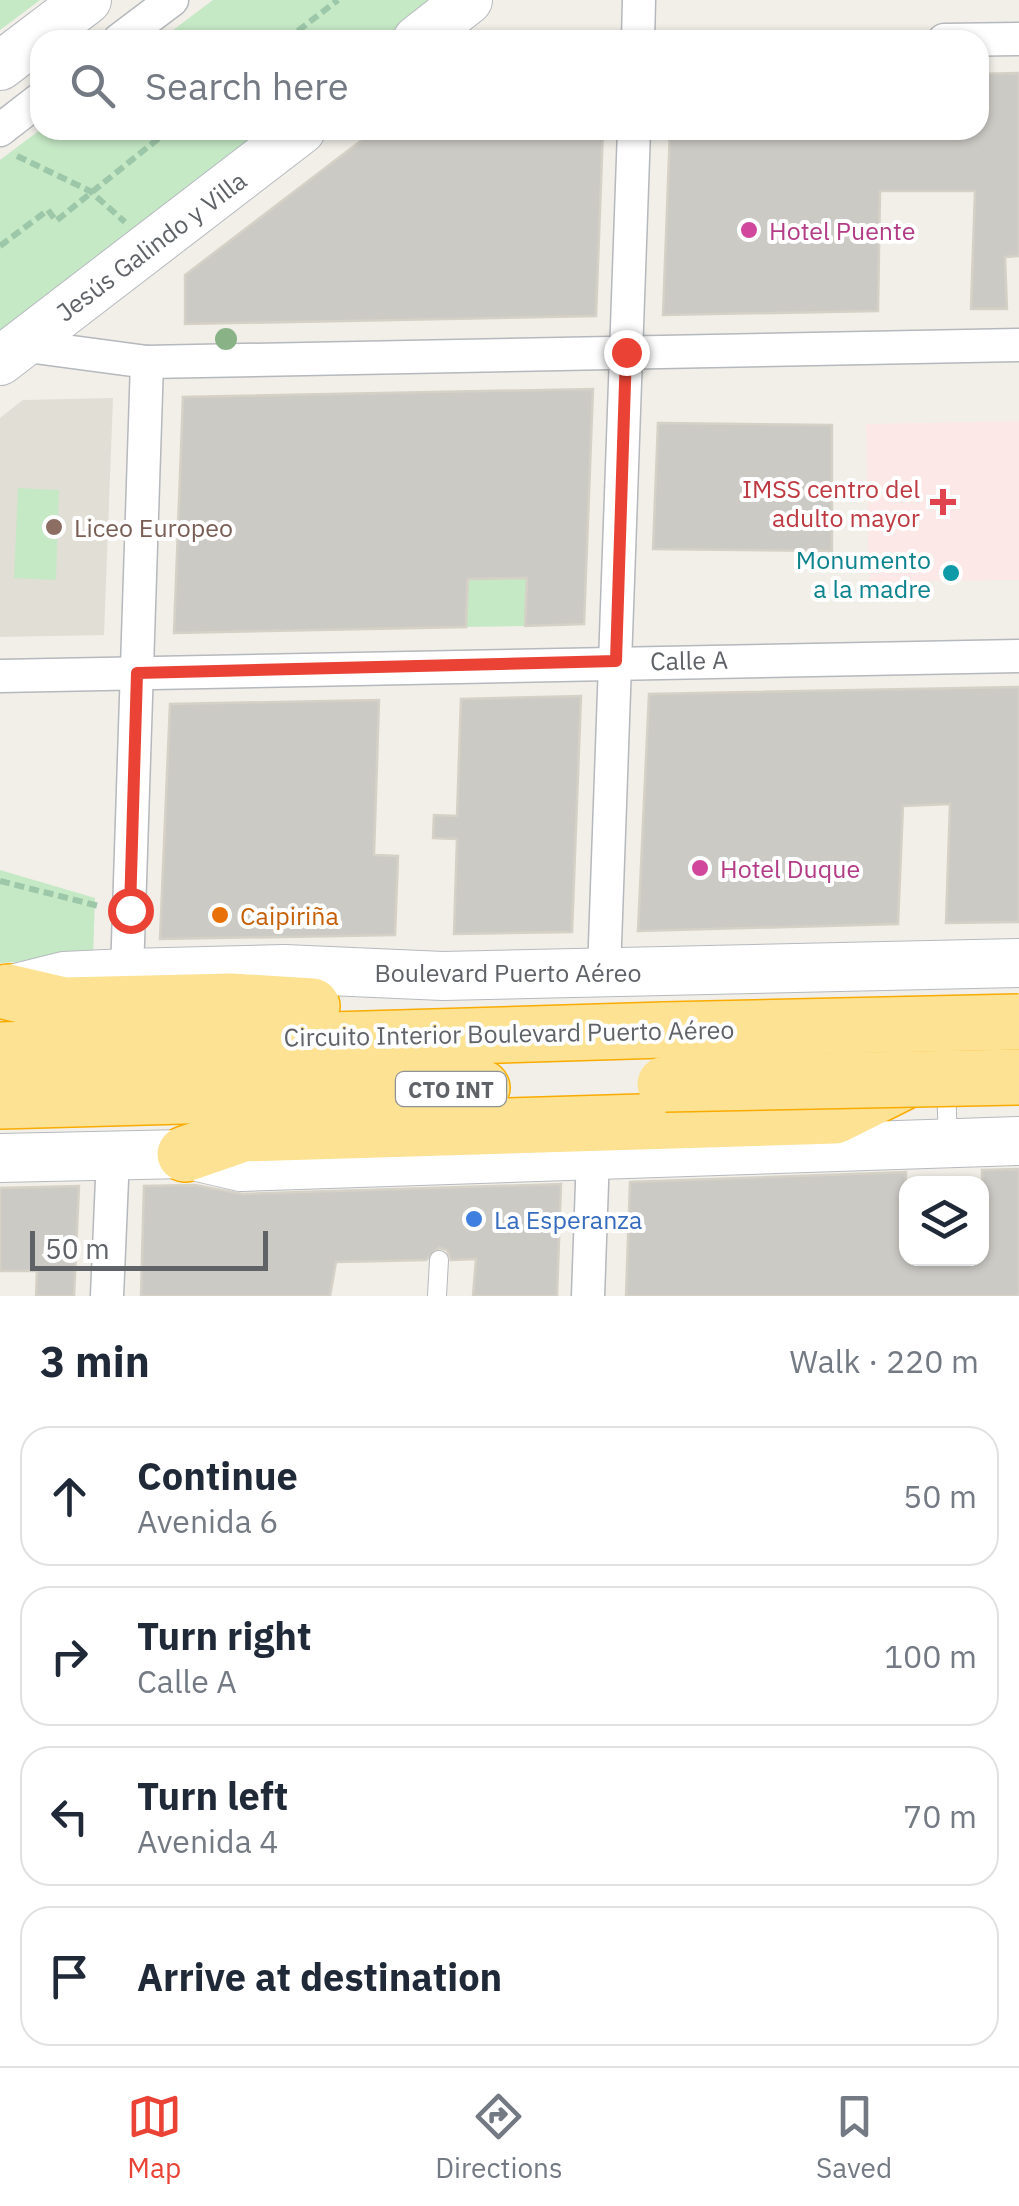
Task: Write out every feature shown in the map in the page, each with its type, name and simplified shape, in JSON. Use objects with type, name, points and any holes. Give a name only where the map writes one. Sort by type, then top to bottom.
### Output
[{"type":"highway","points":[[4,992],[64,1005],[232,1000],[367,1010],[441,1035]]},
{"type":"highway","name":"Circuito Interior Boulevard Puerto Aéreo","points":[[0,1050],[1017,1017]]},
{"type":"highway","name":"CTO INT","points":[[0,1102],[665,1084],[933,1062],[1017,1017]]},
{"type":"highway","points":[[185,1154],[243,1134],[835,1116],[933,1062]]},
{"type":"main road","points":[[47,30],[87,0]]},
{"type":"main road","points":[[430,30],[468,0]]},
{"type":"main road","points":[[0,66],[30,43]]},
{"type":"main road","name":"Jesús Galindo y Villa","points":[[10,353],[288,140]]},
{"type":"main road","name":"Boulevard Puerto Aéreo","points":[[4,992],[64,976],[128,972],[284,970],[443,976],[604,972],[943,984],[1017,1017]]},
{"type":"main road","points":[[0,1158],[185,1154],[242,1166],[442,1170],[593,1155],[1019,1142]]},
{"type":"street","points":[[132,30],[172,0]]},
{"type":"street","points":[[638,30],[639,0]]},
{"type":"street","points":[[989,39],[1019,39]]},
{"type":"street","points":[[0,130],[30,108]]},
{"type":"street","points":[[604,972],[634,140]]},
{"type":"street","points":[[10,353],[147,362],[1019,345]]},
{"type":"street","points":[[128,972],[147,362]]},
{"type":"street","name":"Calle A","points":[[0,676],[1019,656]]},
{"type":"street","points":[[588,1296],[593,1155]]},
{"type":"street","points":[[108,1296],[113,1156]]},
{"type":"lane","points":[[943,984],[933,1062],[948,1144]]},
{"type":"lane","points":[[1017,1017],[1018,1062]]},
{"type":"lane","points":[[437,1296],[439,1260]]},
{"type":"path","points":[[299,30],[338,0]]},
{"type":"path","points":[[0,246],[48,210],[56,221],[157,140]]},
{"type":"path","points":[[0,147],[90,191]]},
{"type":"path","points":[[0,880],[130,910]]},
{"type":"shaded area","name":"Liceo Europeo","points":[[113,398],[104,635],[0,637],[0,418],[23,400]]},
{"type":"shaded area","name":"IMSS centro del adulto mayor","points":[[1019,421],[1019,580],[869,582],[866,424]]},
{"type":"green space","points":[[0,0],[40,0],[0,30]]},
{"type":"green space","points":[[213,0],[454,0],[415,30],[173,30]]},
{"type":"green space","points":[[30,138],[274,140],[0,354],[0,160]]},
{"type":"green space","points":[[18,488],[59,490],[56,580],[14,578]]},
{"type":"green space","points":[[527,578],[525,626],[466,627],[468,579]]},
{"type":"green space","points":[[0,870],[95,898],[93,957],[0,963]]},
{"type":"building","points":[[1019,73],[1019,256],[1005,257],[1007,309],[971,309],[975,191],[880,191],[878,311],[663,315],[670,140],[989,140],[989,74]]},
{"type":"building","points":[[362,140],[603,140],[596,316],[185,324],[185,275]]},
{"type":"building","points":[[593,389],[584,624],[525,626],[527,578],[468,579],[466,627],[174,633],[183,397]]},
{"type":"building","points":[[658,423],[832,425],[832,551],[653,549]]},
{"type":"building","points":[[1019,687],[1019,922],[946,923],[950,804],[903,806],[898,924],[638,931],[649,694]]},
{"type":"building","points":[[581,696],[572,932],[454,934],[457,839],[433,838],[434,815],[457,816],[461,699]]},
{"type":"building","points":[[379,700],[374,855],[398,856],[395,935],[160,939],[170,704]]},
{"type":"building","points":[[1019,1169],[1019,1296],[626,1296],[630,1182],[906,1172],[906,1176],[899,1176],[899,1266],[989,1266],[989,1176],[982,1176],[982,1170]]},
{"type":"building","points":[[561,1184],[557,1296],[473,1296],[476,1259],[451,1260],[447,1250],[439,1248],[426,1260],[336,1262],[330,1296],[141,1296],[144,1186],[195,1185],[242,1194]]},
{"type":"building","points":[[79,1186],[74,1296],[36,1296],[37,1271],[0,1271],[0,1188]]},
{"type":"place","name":"Hotel Puente","points":[[749,230]]},
{"type":"place","name":"IMSS centro del adulto mayor","points":[[943,502]]},
{"type":"place","name":"Liceo Europeo","points":[[54,527]]},
{"type":"place","name":"Monumento a la madre","points":[[951,573]]},
{"type":"place","name":"Hotel Duque","points":[[700,868]]},
{"type":"place","name":"Caipiriña","points":[[220,915]]},
{"type":"place","name":"La Esperanza","points":[[474,1219]]},
{"type":"route","points":[[130,910],[137,673],[616,661],[626,352]]}]
